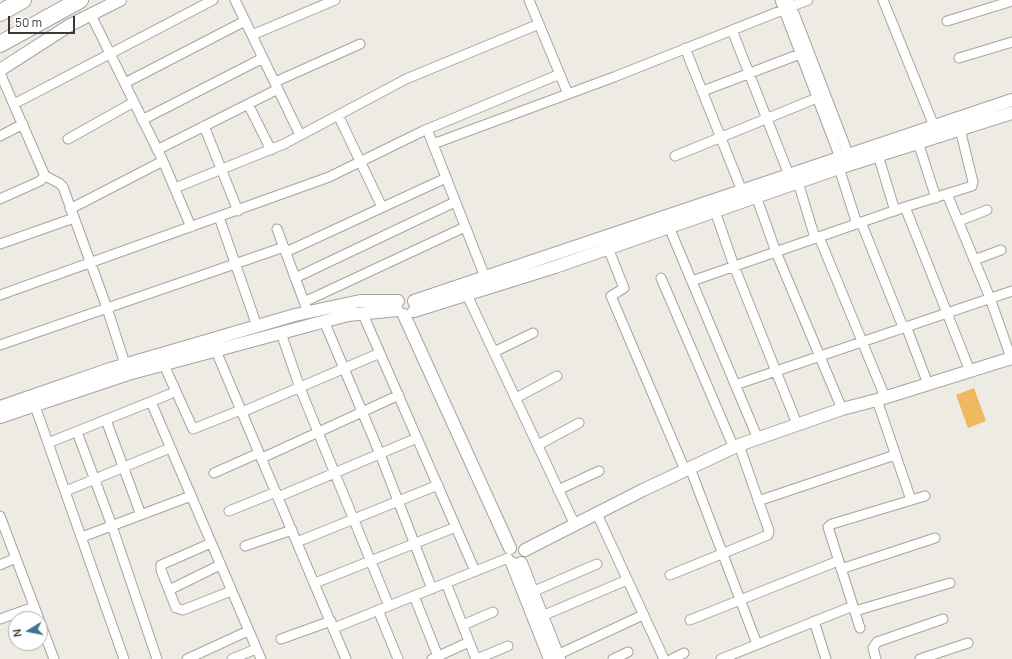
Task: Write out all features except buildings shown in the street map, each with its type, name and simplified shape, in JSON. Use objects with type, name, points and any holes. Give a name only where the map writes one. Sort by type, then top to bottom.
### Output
[{"type":"highway","points":[[0,13],[22,0]]},
{"type":"highway","points":[[0,44],[80,0]]},
{"type":"street","points":[[120,0],[91,15],[0,71],[45,176],[61,184],[107,308],[125,364]]},
{"type":"street","points":[[14,104],[212,0]]},
{"type":"street","points":[[235,0],[300,135]]},
{"type":"street","points":[[252,35],[335,0]]},
{"type":"street","points":[[529,0],[568,94]]},
{"type":"street","points":[[780,0],[788,6],[844,162],[859,223],[905,326],[928,384]]},
{"type":"street","points":[[433,144],[568,94],[732,30],[788,6],[808,0]]},
{"type":"street","points":[[884,0],[934,126]]},
{"type":"street","points":[[947,21],[1012,1]]},
{"type":"street","points":[[788,6],[800,54],[816,98],[844,162]]},
{"type":"street","points":[[91,15],[163,160],[191,227]]},
{"type":"street","points":[[125,83],[245,21]]},
{"type":"street","points":[[175,188],[271,150],[406,79],[540,24]]},
{"type":"street","points":[[732,30],[817,238],[862,341],[881,399],[895,455],[910,500]]},
{"type":"street","points":[[960,58],[1012,42]]},
{"type":"street","points":[[157,150],[248,104],[276,85],[360,44]]},
{"type":"street","points":[[686,48],[742,191]]},
{"type":"street","points":[[703,91],[800,54]]},
{"type":"street","points":[[142,120],[263,58]]},
{"type":"street","points":[[0,295],[238,211],[329,177],[427,129],[560,74]]},
{"type":"street","points":[[675,156],[816,98]]},
{"type":"street","points":[[0,417],[128,374],[324,321],[362,312],[406,309],[468,294],[742,191],[793,178],[844,162],[934,126],[1009,100],[1011,115],[960,129],[878,155],[844,162]]},
{"type":"street","points":[[68,139],[134,102]]},
{"type":"street","points":[[248,104],[271,150]]},
{"type":"street","points":[[338,115],[382,207]]},
{"type":"street","points":[[0,136],[23,124]]},
{"type":"street","points":[[204,126],[238,211]]},
{"type":"street","points":[[427,129],[485,278]]},
{"type":"street","points":[[692,281],[973,185],[960,129]]},
{"type":"street","points":[[918,142],[936,198]]},
{"type":"street","points":[[878,155],[895,211]]},
{"type":"street","points":[[70,209],[163,160]]},
{"type":"street","points":[[0,199],[40,181],[45,176]]},
{"type":"street","points":[[0,345],[236,263],[285,249],[446,178]]},
{"type":"street","points":[[306,307],[364,300],[406,309],[485,278],[606,243],[669,227],[756,196],[793,178]]},
{"type":"street","points":[[281,639],[378,610],[476,571],[515,554],[737,446],[842,409],[881,399],[1012,358],[990,298],[948,194]]},
{"type":"street","points":[[756,196],[776,252],[842,409]]},
{"type":"street","points":[[295,278],[455,202]]},
{"type":"street","points":[[906,207],[970,371]]},
{"type":"street","points":[[959,221],[987,210]]},
{"type":"street","points":[[715,211],[734,266],[798,424]]},
{"type":"street","points":[[220,217],[256,326]]},
{"type":"street","points":[[0,244],[74,218]]},
{"type":"street","points":[[0,406],[125,364],[256,326],[306,307],[465,227]]},
{"type":"street","points":[[669,227],[758,439]]},
{"type":"street","points":[[277,229],[306,307]]},
{"type":"street","points":[[606,243],[624,288],[612,296],[687,469],[757,644]]},
{"type":"street","points":[[974,260],[1002,250]]},
{"type":"street","points":[[661,278],[737,446],[769,531],[768,535],[670,575]]},
{"type":"street","points":[[735,385],[946,312],[1012,291]]},
{"type":"street","points":[[468,294],[575,525]]},
{"type":"street","points":[[406,309],[532,592],[542,616],[555,658]]},
{"type":"street","points":[[362,312],[476,571]]},
{"type":"street","points":[[324,321],[380,454],[432,589]]},
{"type":"street","points":[[281,333],[300,388],[336,473],[352,520],[389,606]]},
{"type":"street","points":[[494,352],[533,333]]},
{"type":"street","points":[[216,351],[346,659]]},
{"type":"street","points":[[164,365],[193,429],[300,388],[380,353]]},
{"type":"street","points":[[516,398],[557,376]]},
{"type":"street","points":[[48,443],[170,394]]},
{"type":"street","points":[[214,473],[261,456],[319,432],[399,396]]},
{"type":"street","points":[[151,402],[261,659]]},
{"type":"street","points":[[35,406],[124,659]]},
{"type":"street","points":[[106,420],[141,515]]},
{"type":"street","points":[[538,445],[579,424]]},
{"type":"street","points":[[77,432],[96,479],[157,659]]},
{"type":"street","points":[[229,511],[336,473],[417,438]]},
{"type":"street","points":[[66,491],[170,448]]},
{"type":"street","points":[[758,501],[895,455]]},
{"type":"street","points":[[558,490],[599,471]]},
{"type":"street","points":[[297,542],[438,485]]},
{"type":"street","points":[[82,537],[191,496]]},
{"type":"street","points":[[860,628],[828,529],[829,525],[924,496]]},
{"type":"street","points":[[597,514],[664,659]]},
{"type":"street","points":[[0,516],[36,611]]},
{"type":"street","points":[[314,583],[456,527]]},
{"type":"street","points":[[246,546],[292,530]]},
{"type":"street","points":[[690,620],[740,599],[839,565],[934,538]]},
{"type":"street","points":[[211,543],[162,565],[162,570],[176,608],[180,610],[231,591]]},
{"type":"street","points":[[515,554],[555,658]]},
{"type":"street","points":[[0,564],[16,558]]},
{"type":"street","points":[[532,592],[597,564]]},
{"type":"street","points":[[169,590],[220,565]]},
{"type":"street","points":[[542,616],[627,580]]},
{"type":"street","points":[[446,583],[476,659],[508,646]]},
{"type":"street","points":[[721,659],[814,621],[854,608],[950,583]]},
{"type":"street","points":[[414,596],[436,658],[469,642]]},
{"type":"street","points":[[0,619],[34,607]]},
{"type":"street","points":[[378,610],[398,659]]},
{"type":"street","points":[[463,625],[492,612]]},
{"type":"street","points":[[555,658],[643,614]]},
{"type":"street","points":[[876,659],[873,648],[877,642],[943,620]]},
{"type":"street","points":[[814,621],[826,659]]},
{"type":"street","points":[[187,659],[248,630]]},
{"type":"street","points":[[920,659],[968,643]]},
{"type":"street","points":[[48,647],[52,659]]},
{"type":"street","points":[[232,659],[256,649]]},
{"type":"street","points":[[613,659],[628,652]]},
{"type":"street","points":[[672,659],[684,653]]}]
